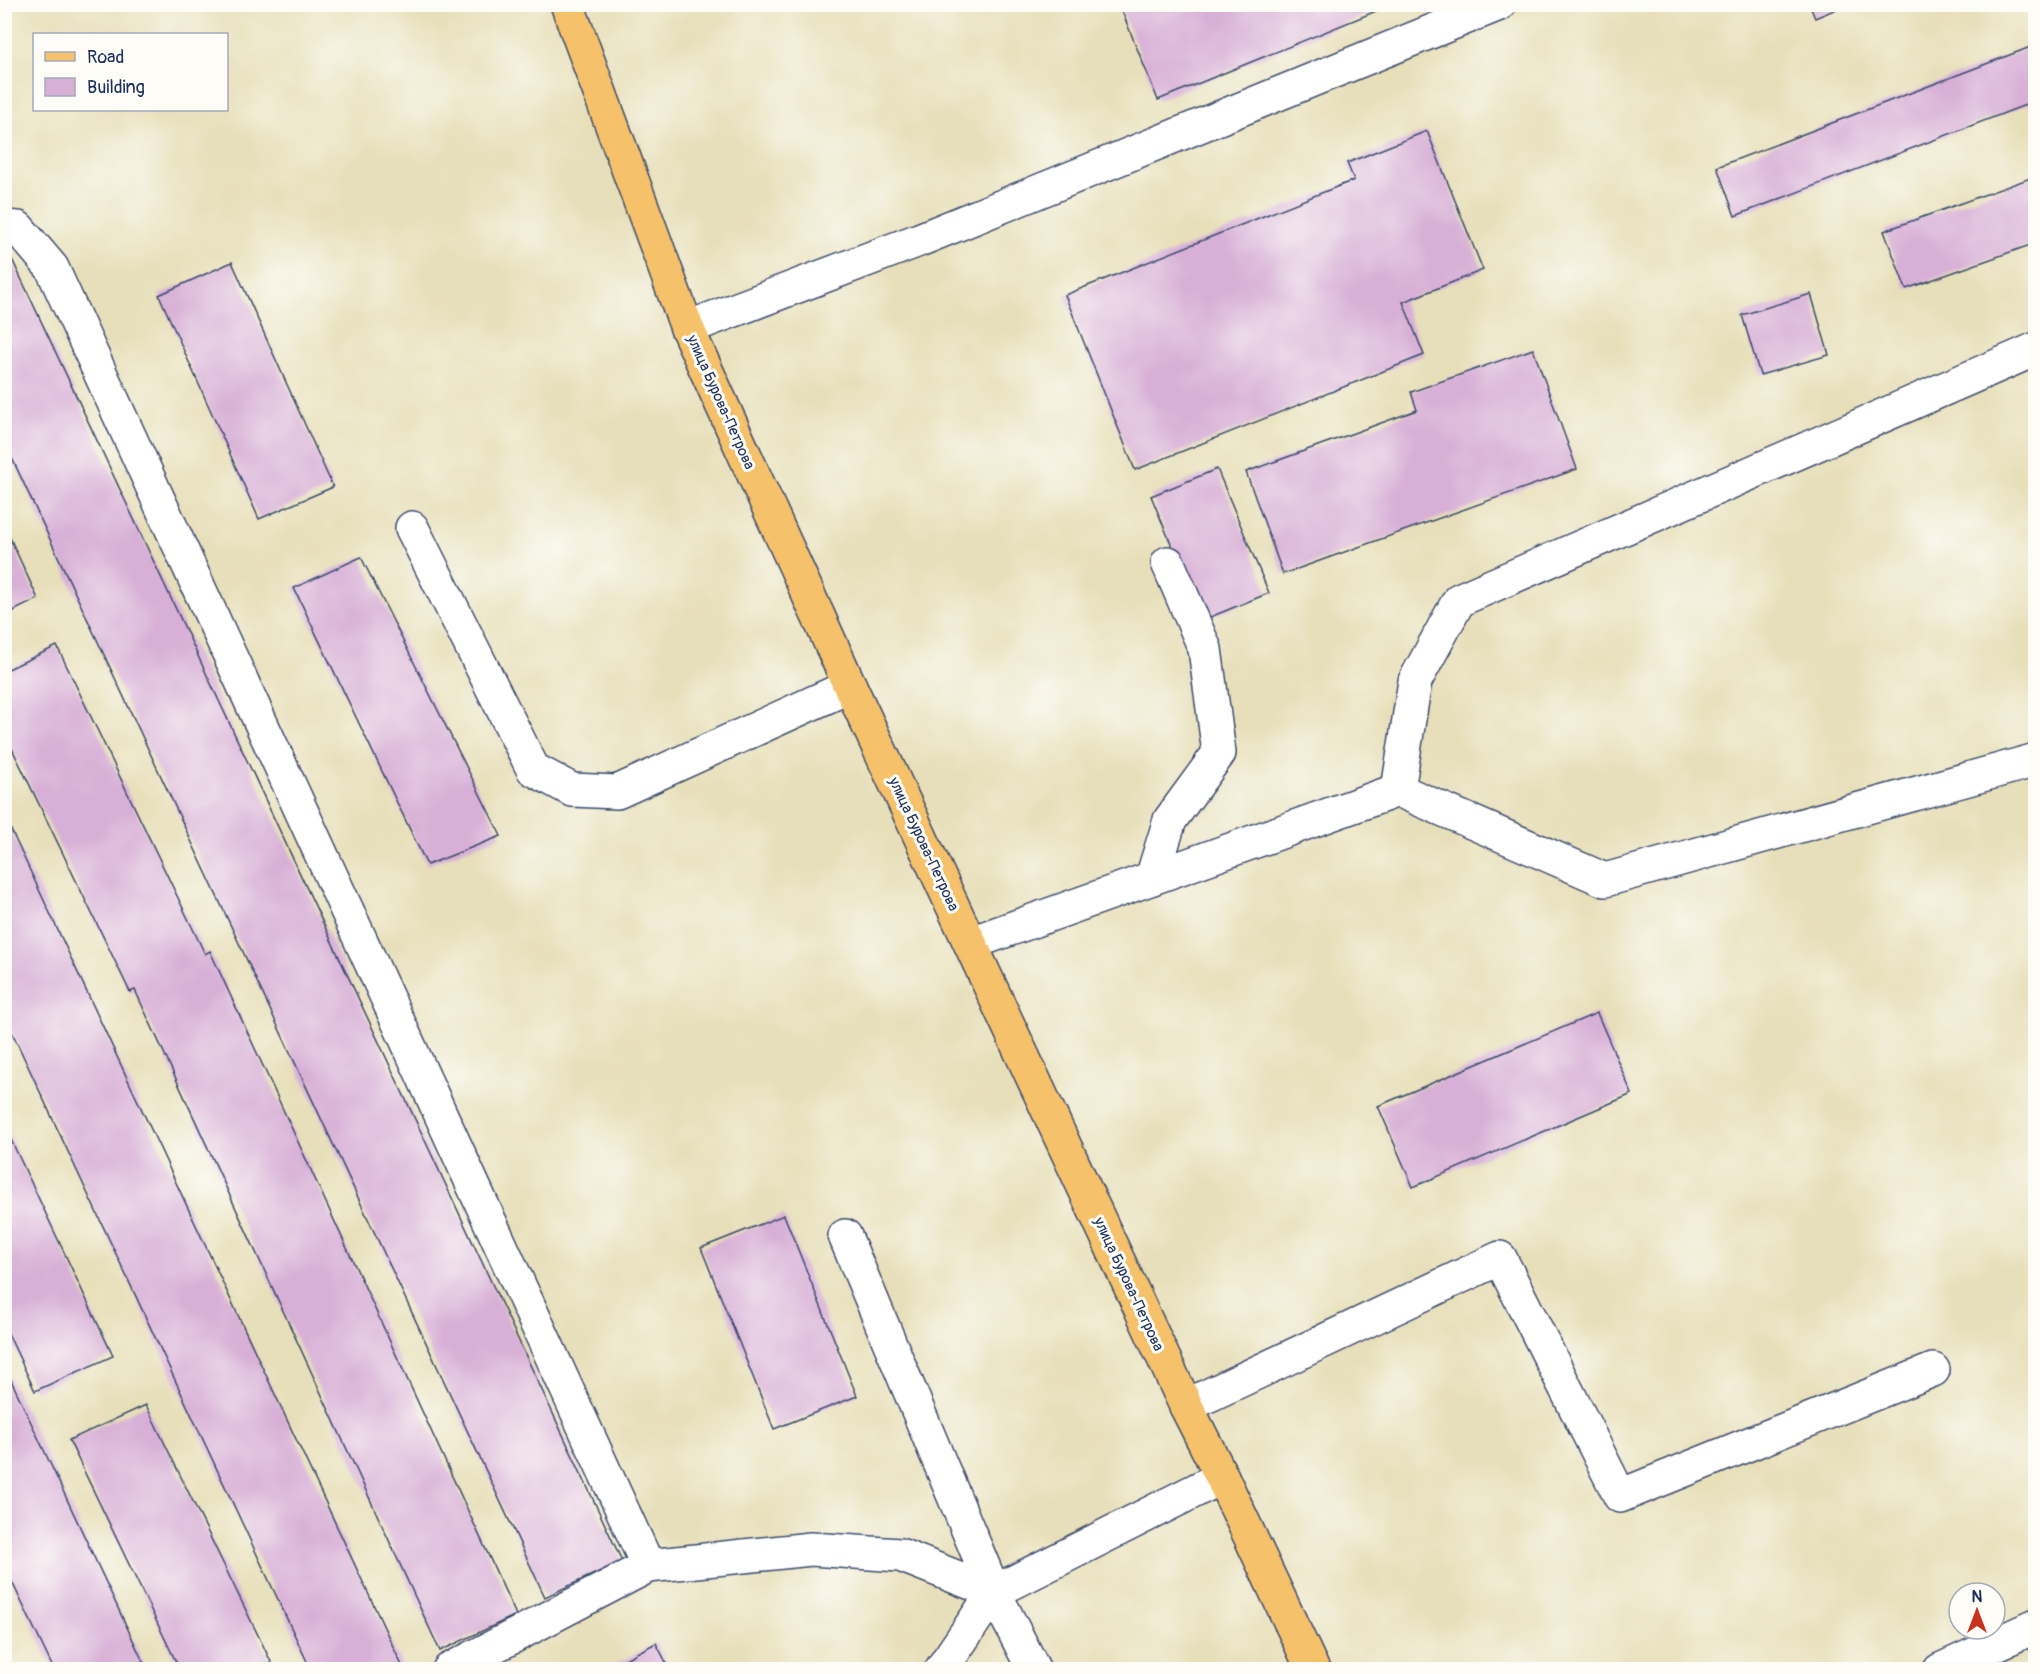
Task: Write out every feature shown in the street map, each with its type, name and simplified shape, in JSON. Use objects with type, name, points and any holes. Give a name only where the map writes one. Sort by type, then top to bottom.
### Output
[{"type":"main road","name":"улица Бурова-Петрова","points":[[567,4],[687,328],[850,686],[1186,1406],[1313,1670]]},
{"type":"lane","points":[[687,328],[919,240],[1498,4]]},
{"type":"lane","points":[[4,227],[18,228],[52,268],[648,1566]]},
{"type":"lane","points":[[1398,790],[1415,681],[1459,600],[2036,349]]},
{"type":"lane","points":[[412,528],[533,769],[572,790],[617,792],[850,686]]},
{"type":"lane","points":[[1152,878],[1170,820],[1219,753],[1205,649],[1168,563]]},
{"type":"lane","points":[[971,943],[1398,790],[1605,880],[2036,760]]},
{"type":"lane","points":[[845,1236],[994,1592],[1034,1670]]},
{"type":"lane","points":[[1186,1406],[1500,1258],[1620,1496],[1934,1370]]},
{"type":"lane","points":[[941,1670],[994,1592],[1222,1477]]},
{"type":"lane","points":[[449,1670],[648,1566],[811,1549],[900,1555],[994,1592]]},
{"type":"lane","points":[[1940,1670],[2036,1626]]},
{"type":"building","points":[[1119,4],[1391,4],[1391,5],[1158,100]]},
{"type":"building","points":[[1809,4],[1846,4],[1846,5],[1815,18]]},
{"type":"building","points":[[2033,46],[2036,54],[2036,101],[1735,216],[1717,167]]},
{"type":"building","points":[[1427,131],[1483,270],[1403,302],[1424,355],[1135,470],[1065,295],[1354,180],[1347,163]]},
{"type":"building","points":[[2036,176],[2036,243],[1906,289],[1884,231]]},
{"type":"building","points":[[4,242],[622,1561],[545,1597],[4,441]]},
{"type":"building","points":[[232,262],[333,487],[259,519],[159,295]]},
{"type":"building","points":[[1811,294],[1829,355],[1760,375],[1742,315]]},
{"type":"building","points":[[1533,349],[1577,469],[1283,574],[1246,472],[1417,410],[1411,392]]},
{"type":"building","points":[[1217,469],[1269,593],[1203,620],[1151,496]]},
{"type":"building","points":[[5,527],[38,599],[5,615]]},
{"type":"building","points":[[361,557],[501,836],[427,865],[294,588]]},
{"type":"building","points":[[57,646],[205,954],[210,951],[516,1615],[440,1651],[135,990],[130,992],[4,732],[4,671]]},
{"type":"building","points":[[4,815],[404,1670],[311,1670],[4,1015]]},
{"type":"building","points":[[1597,1013],[1632,1094],[1413,1187],[1378,1106]]},
{"type":"building","points":[[4,1125],[113,1356],[35,1391],[4,1325]]},
{"type":"building","points":[[784,1215],[857,1396],[774,1429],[701,1248]]},
{"type":"building","points":[[4,1365],[147,1670],[54,1670],[4,1565]]},
{"type":"building","points":[[146,1405],[275,1670],[180,1670],[69,1440]]},
{"type":"building","points":[[656,1643],[670,1670],[604,1670]]}]
